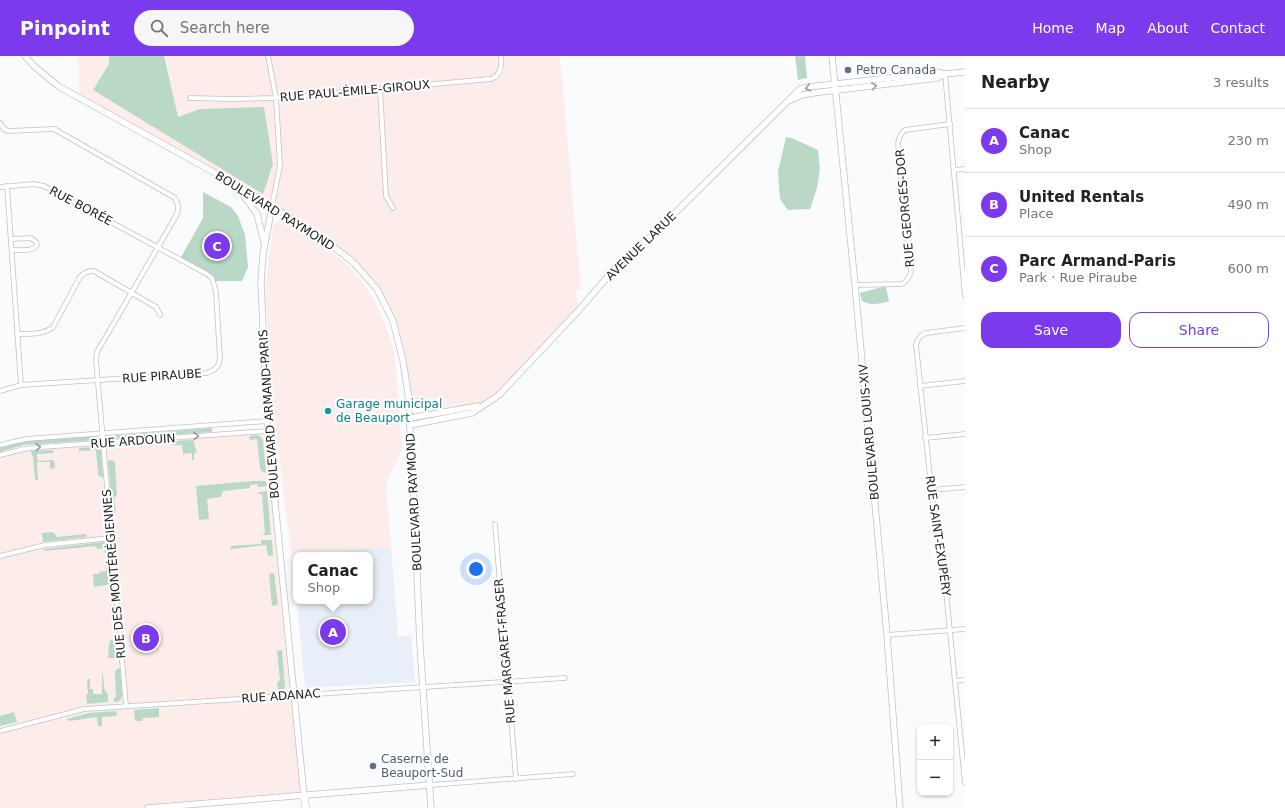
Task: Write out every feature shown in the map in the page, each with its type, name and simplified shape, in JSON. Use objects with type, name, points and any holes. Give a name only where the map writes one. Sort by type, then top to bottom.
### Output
[{"type":"highway","points":[[304,796],[304,808]]},
{"type":"street","name":"BOULEVARD RAYMOND","points":[[26,56],[34,66],[58,86],[272,206],[352,262],[377,289],[395,328],[403,361],[410,418],[422,686],[432,808]]},
{"type":"street","name":"BOULEVARD ARMAND-PARIS","points":[[268,56],[276,98],[280,166],[264,246],[261,295],[266,421],[304,796]]},
{"type":"street","name":"RUE PAUL-ÉMILE-GIROUX","points":[[190,98],[276,98],[491,79],[496,78],[499,74],[502,67],[501,56]]},
{"type":"street","name":"BOULEVARD LOUIS-XIV","points":[[832,56],[855,285],[887,634],[900,808]]},
{"type":"street","name":"AVENUE LARUE","points":[[410,425],[472,413],[480,406],[499,395],[579,310],[616,267],[659,229],[800,89],[936,72],[946,74],[965,72]]},
{"type":"street","points":[[946,74],[965,296]]},
{"type":"street","name":"AVENUE LARUE","points":[[786,103],[802,95],[937,78],[946,74]]},
{"type":"street","points":[[380,89],[386,196],[393,208]]},
{"type":"street","name":"RUE DES MONTÉRÉGIENNES","points":[[0,123],[4,129],[8,131],[54,129],[175,198],[178,203],[178,211],[97,352],[96,368],[126,706]]},
{"type":"street","name":"RUE GEORGES-DOR","points":[[855,285],[902,284],[910,277],[911,272],[898,144],[899,137],[905,130],[950,124]]},
{"type":"street","points":[[955,170],[965,169]]},
{"type":"street","name":"RUE BORÉE","points":[[0,187],[34,184],[44,186],[158,247]]},
{"type":"street","points":[[235,184],[257,214],[264,246]]},
{"type":"street","points":[[7,186],[21,385]]},
{"type":"street","points":[[11,239],[31,238],[37,245],[35,248],[31,249],[12,250]]},
{"type":"street","name":"RUE PIRAUBE","points":[[0,391],[21,385],[207,373],[214,371],[217,368],[220,359],[216,292],[212,278],[158,247]]},
{"type":"street","points":[[17,334],[40,334],[54,327],[80,277],[86,272],[94,271],[156,307],[160,315]]},
{"type":"street","name":"RUE SAINT-EXUPÉRY","points":[[965,328],[920,335],[917,339],[916,345],[934,523],[942,550],[965,783]]},
{"type":"street","points":[[920,386],[965,382]]},
{"type":"street","name":"AVENUE LARUE","points":[[410,418],[480,406]]},
{"type":"street","name":"RUE ARDOUIN","points":[[0,445],[26,439],[266,421]]},
{"type":"street","name":"RUE ARDOUIN","points":[[0,455],[24,449],[268,432]]},
{"type":"street","points":[[925,438],[965,434]]},
{"type":"street","points":[[931,490],[965,487]]},
{"type":"street","name":"RUE MARGARET-FRASER","points":[[495,524],[516,779]]},
{"type":"street","points":[[0,556],[45,545],[111,538]]},
{"type":"street","points":[[887,634],[965,629]]},
{"type":"street","name":"RUE ADANAC","points":[[0,731],[84,709],[422,686],[565,678]]},
{"type":"street","points":[[955,681],[965,680]]},
{"type":"street","points":[[148,808],[573,774]]},
{"type":"shaded area","points":[[78,56],[560,56],[581,290],[576,290],[579,310],[499,395],[480,406],[430,407],[418,405],[413,401],[408,393],[393,321],[377,289],[353,262],[309,230],[80,98]]},
{"type":"shaded area","points":[[279,219],[284,219],[295,224],[349,266],[372,296],[384,321],[393,347],[396,367],[402,449],[386,483],[391,546],[332,552],[293,552],[292,556],[273,415],[266,297],[266,284],[273,226]]},
{"type":"shaded area","points":[[268,431],[304,796],[148,808],[0,808],[0,455],[24,449]]},
{"type":"shaded area","points":[[391,546],[398,636],[411,636],[415,682],[305,688],[297,604],[373,604],[373,552],[332,552]]},
{"type":"green space","points":[[109,56],[164,56],[178,117],[200,109],[264,107],[273,164],[263,194],[93,90],[109,64]]},
{"type":"green space","points":[[795,56],[805,56],[807,78],[798,80]]},
{"type":"green space","points":[[786,137],[792,138],[818,150],[820,169],[817,188],[810,209],[788,210],[780,199],[778,172]]},
{"type":"green space","points":[[203,192],[231,207],[238,216],[245,235],[248,267],[242,281],[213,281],[212,278],[180,259],[203,218]]},
{"type":"green space","points":[[886,287],[889,301],[869,304],[862,301],[860,293]]},
{"type":"green space","points":[[211,428],[213,430],[211,432],[109,439],[108,437],[109,436]]},
{"type":"green space","points":[[96,436],[98,438],[96,440],[24,445],[0,452],[0,447],[25,441]]},
{"type":"green space","points":[[250,436],[260,436],[263,440],[266,473],[260,469],[257,439],[251,440],[249,438]]},
{"type":"green space","points":[[193,440],[197,453],[194,453],[194,460],[192,460],[192,453],[183,454],[182,445],[172,445],[172,441]]},
{"type":"green space","points":[[96,447],[101,451],[103,478],[98,475],[96,450],[79,451],[79,448]]},
{"type":"green space","points":[[53,450],[53,453],[37,454],[38,461],[54,460],[55,468],[50,469],[50,462],[37,462],[38,480],[35,480],[33,456],[31,451]]},
{"type":"green space","points":[[113,460],[115,463],[117,496],[114,497],[116,512],[113,513],[108,461]]},
{"type":"green space","points":[[266,481],[267,486],[258,487],[257,484],[250,485],[250,488],[223,491],[221,497],[207,499],[209,519],[199,520],[196,486]]},
{"type":"green space","points":[[267,491],[271,535],[265,535],[262,533],[265,533],[262,494],[258,494],[259,492]]},
{"type":"green space","points":[[53,532],[57,537],[86,534],[87,537],[43,542],[42,533]]},
{"type":"green space","points":[[261,540],[272,540],[273,555],[268,556],[266,545],[231,549],[231,546],[261,544]]},
{"type":"green space","points":[[104,542],[109,546],[110,553],[105,553],[104,548],[97,549],[96,546],[44,551],[44,549]]},
{"type":"green space","points":[[106,562],[110,562],[112,584],[94,587],[93,574],[99,574],[99,572],[106,571]]},
{"type":"green space","points":[[274,573],[278,605],[272,606],[269,574]]},
{"type":"green space","points":[[117,635],[119,658],[108,658],[109,644],[111,640],[114,640],[114,636]]},
{"type":"green space","points":[[282,650],[285,687],[283,690],[278,691],[277,683],[280,680],[277,651]]},
{"type":"green space","points":[[120,668],[122,696],[120,701],[114,702],[114,698],[116,697],[115,672]]},
{"type":"green space","points":[[102,674],[104,688],[108,695],[108,702],[87,704],[87,679],[90,679],[90,689],[93,689],[93,694],[102,694]]},
{"type":"green space","points":[[159,708],[159,717],[143,718],[142,721],[135,721],[134,710]]},
{"type":"green space","points":[[116,711],[117,716],[102,717],[102,726],[98,726],[97,717],[70,721],[66,719],[89,713]]},
{"type":"green space","points":[[14,712],[17,722],[0,726],[0,716]]},
{"type":"place","name":"Petro Canada","points":[[848,70]]},
{"type":"place","name":"Parc Armand-Paris","points":[[217,246]]},
{"type":"place","name":"Garage municipal de Beauport","points":[[328,411]]},
{"type":"place","name":"Canac","points":[[333,632]]},
{"type":"place","name":"United Rentals","points":[[146,638]]},
{"type":"place","name":"Caserne de Beauport-Sud","points":[[373,766]]}]
